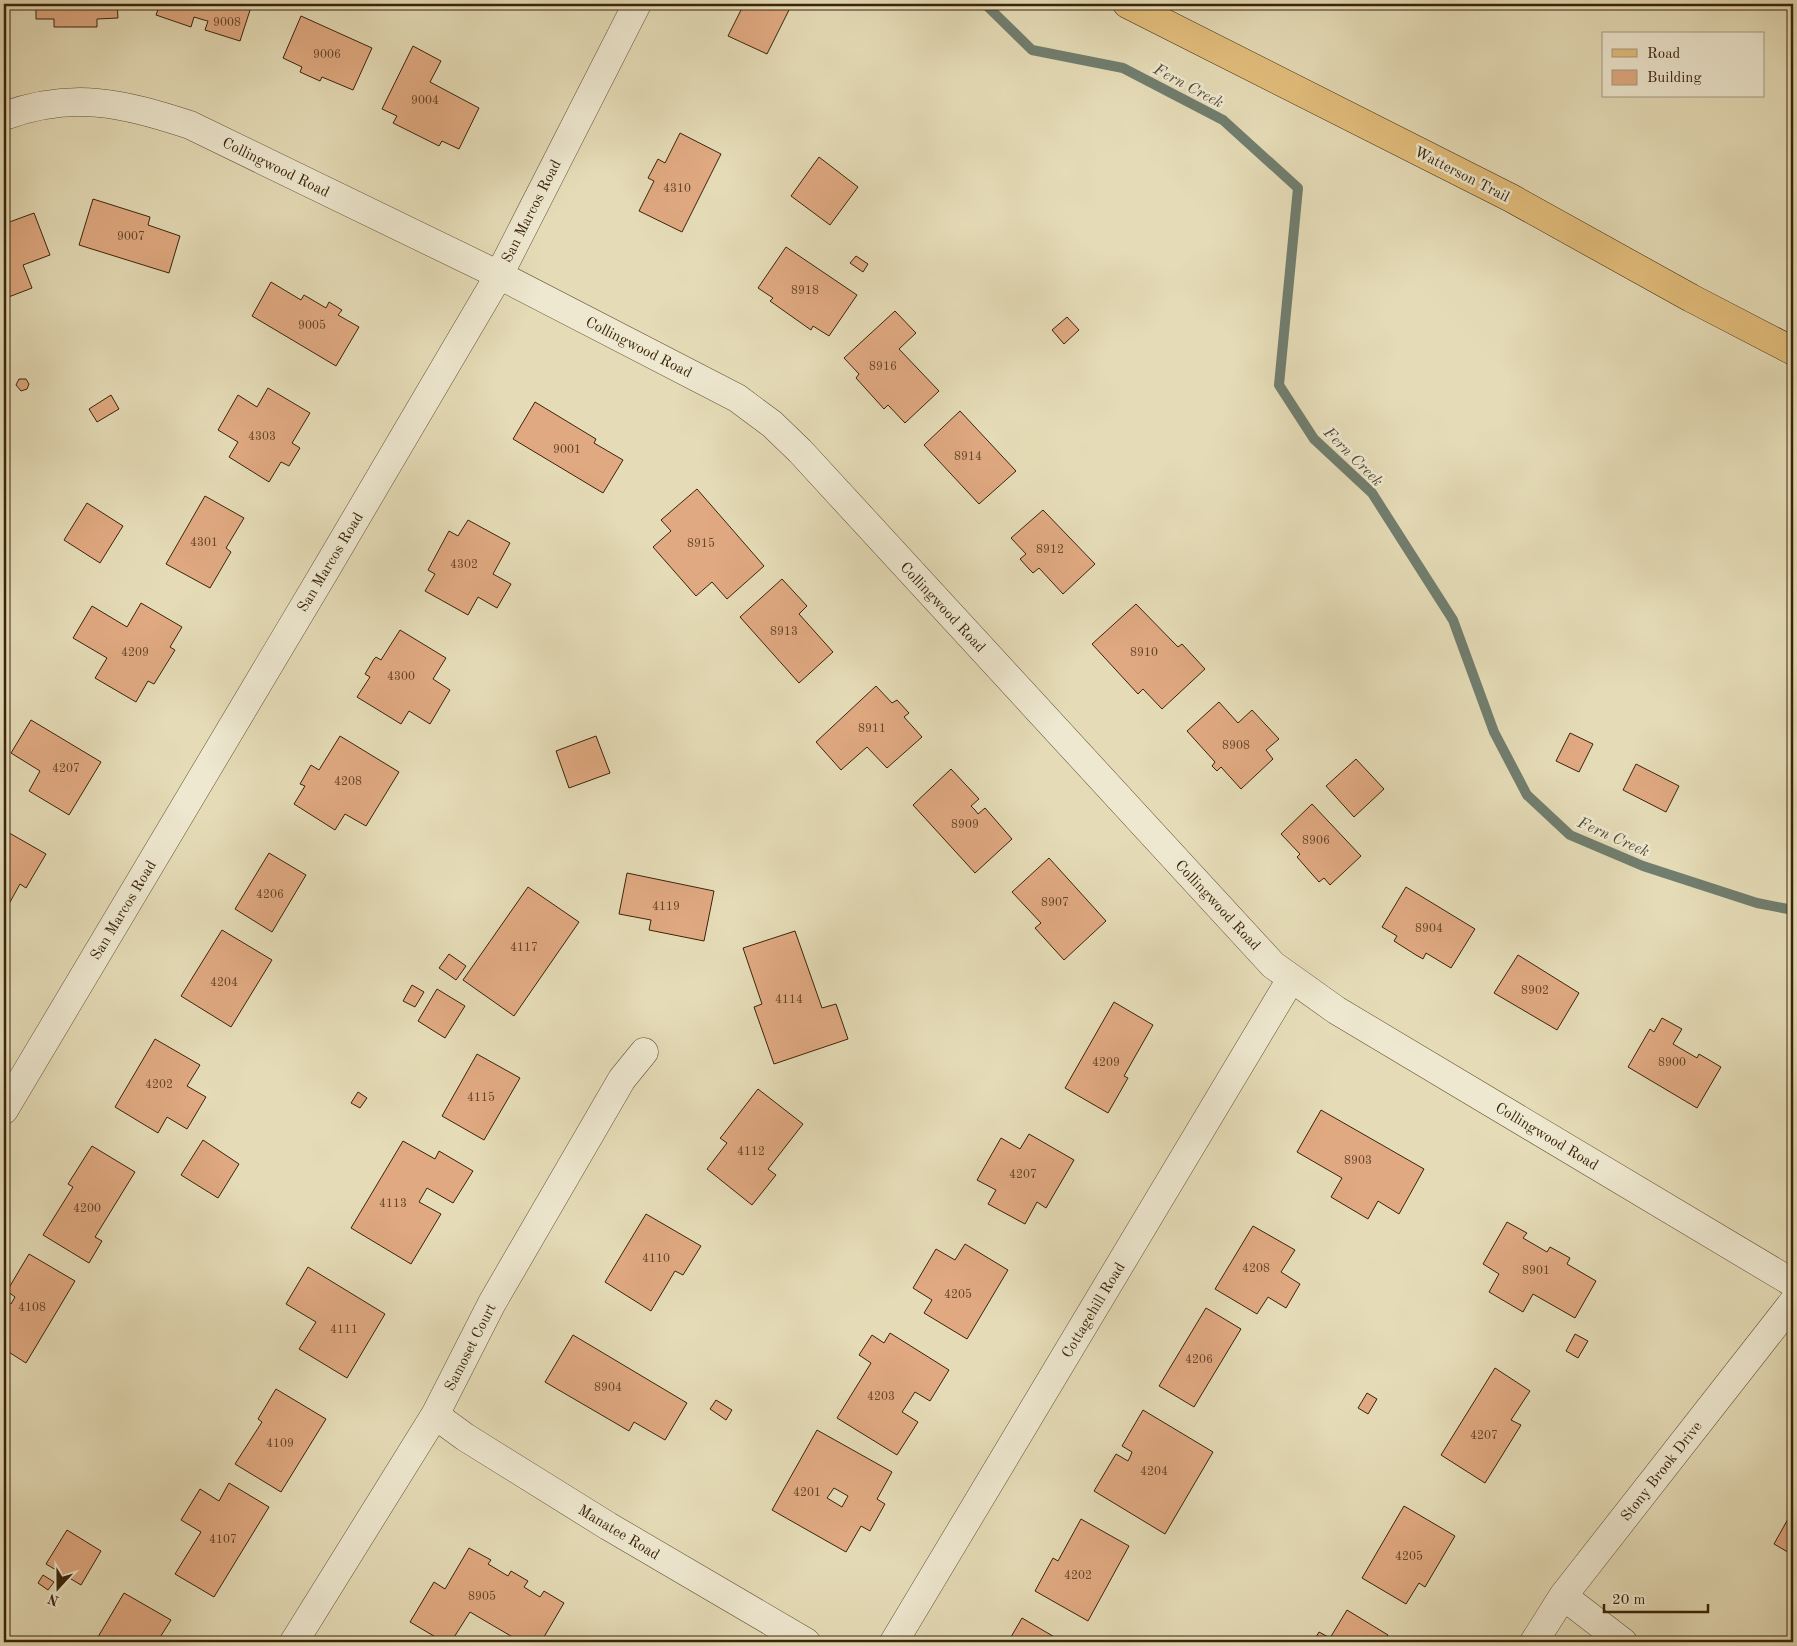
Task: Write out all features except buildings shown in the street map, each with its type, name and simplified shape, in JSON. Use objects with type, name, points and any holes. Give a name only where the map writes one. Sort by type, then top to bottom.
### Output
[{"type":"main road","name":"Watterson Trail","points":[[1127,4],[1510,198],[1691,298],[1793,351]]},
{"type":"street","name":"San Marcos Road","points":[[4,1110],[499,275],[637,4]]},
{"type":"street","name":"Collingwood Road","points":[[4,116],[27,108],[58,102],[89,102],[116,104],[190,125],[499,275],[737,398],[772,424],[800,451],[1273,964],[1336,1010],[1793,1283]]},
{"type":"street","name":"Cottagehill Road","points":[[894,1642],[1291,979]]},
{"type":"street","name":"Samoset Court","points":[[294,1642],[435,1415],[492,1304],[622,1079],[644,1052]]},
{"type":"street","name":"Stony Brook Drive","points":[[1534,1642],[1563,1596],[1793,1302]]},
{"type":"street","name":"Manatee Road","points":[[435,1415],[465,1437],[608,1526],[806,1642]]},
{"type":"street","points":[[1563,1596],[1623,1642]]},
{"type":"waterway","name":"Fern Creek","points":[[985,4],[1032,50],[1123,68],[1223,120],[1298,188],[1279,385],[1314,439],[1372,493],[1453,620],[1494,732],[1527,795],[1570,835],[1643,866],[1757,903],[1793,910]]}]
